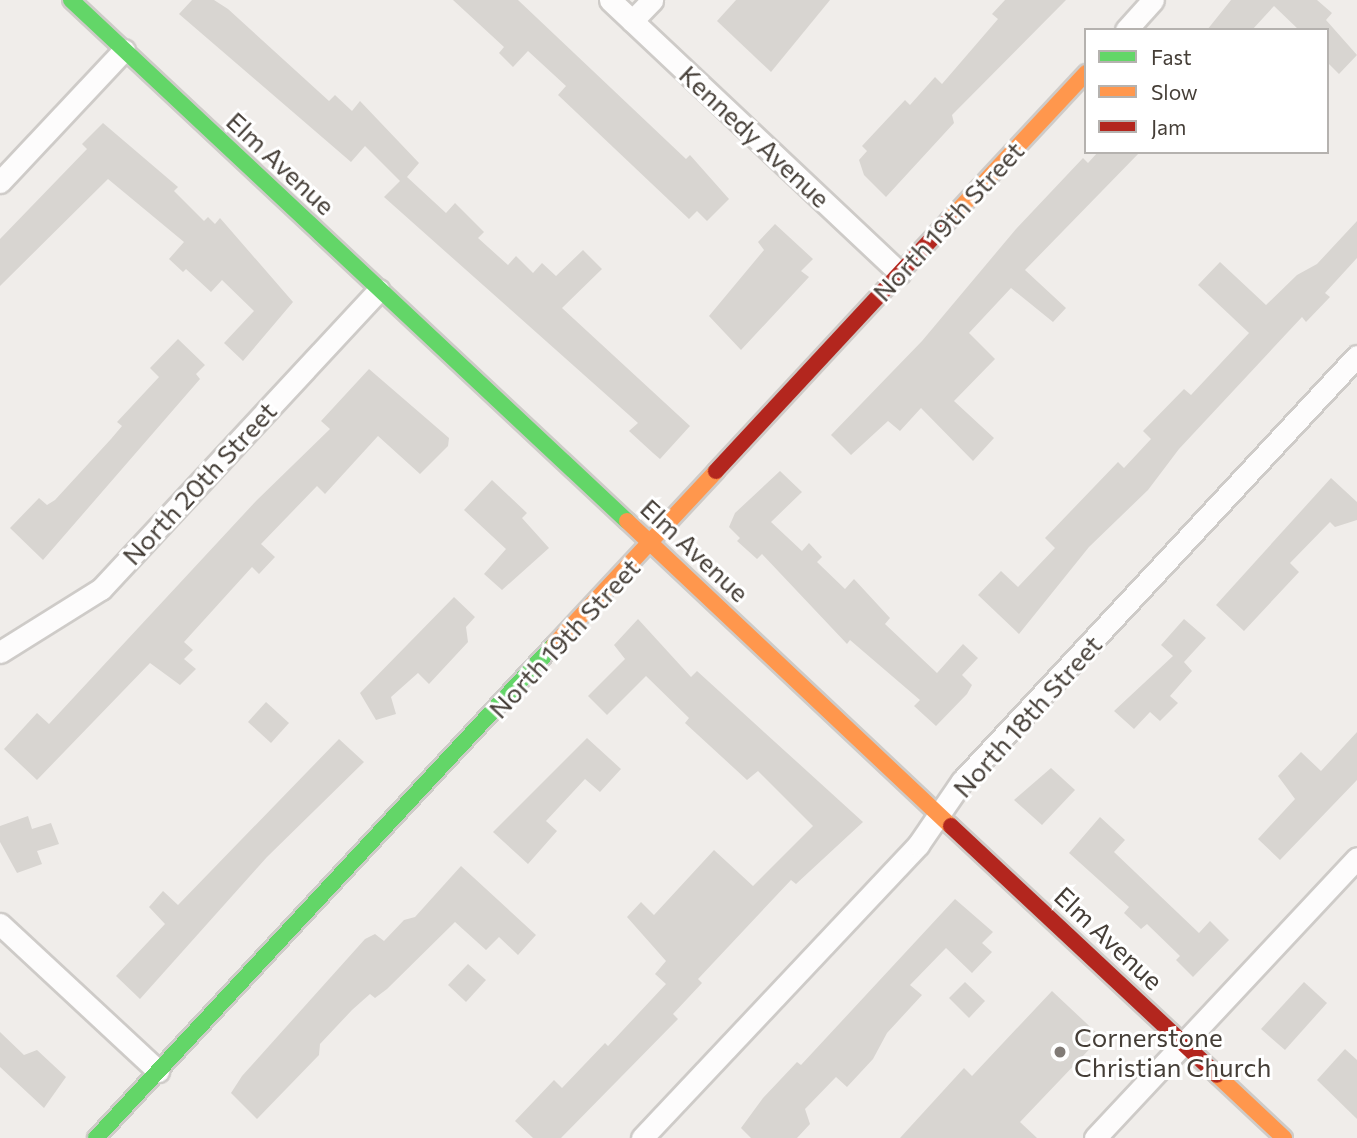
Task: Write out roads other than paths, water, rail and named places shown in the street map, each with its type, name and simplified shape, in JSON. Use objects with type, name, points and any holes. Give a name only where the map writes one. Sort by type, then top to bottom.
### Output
[{"type":"street","name":"Elm Avenue","points":[[71,0],[1284,1138]]},
{"type":"street","name":"Kennedy Avenue","points":[[610,0],[900,273]]},
{"type":"street","points":[[632,21],[652,0]]},
{"type":"street","points":[[1128,28],[1153,0]]},
{"type":"street","points":[[0,182],[124,50]]},
{"type":"street","name":"North 19th Street","points":[[96,1138],[652,544],[1084,75]]},
{"type":"street","name":"North 20th Street","points":[[0,652],[101,589],[379,290]]},
{"type":"street","name":"North 18th Street","points":[[642,1138],[943,816],[962,781],[1357,356]]},
{"type":"street","points":[[1095,1138],[1357,858]]},
{"type":"street","points":[[0,924],[158,1071]]},
{"type":"place","name":"Cornerstone Christian Church","points":[[1060,1052]]}]
